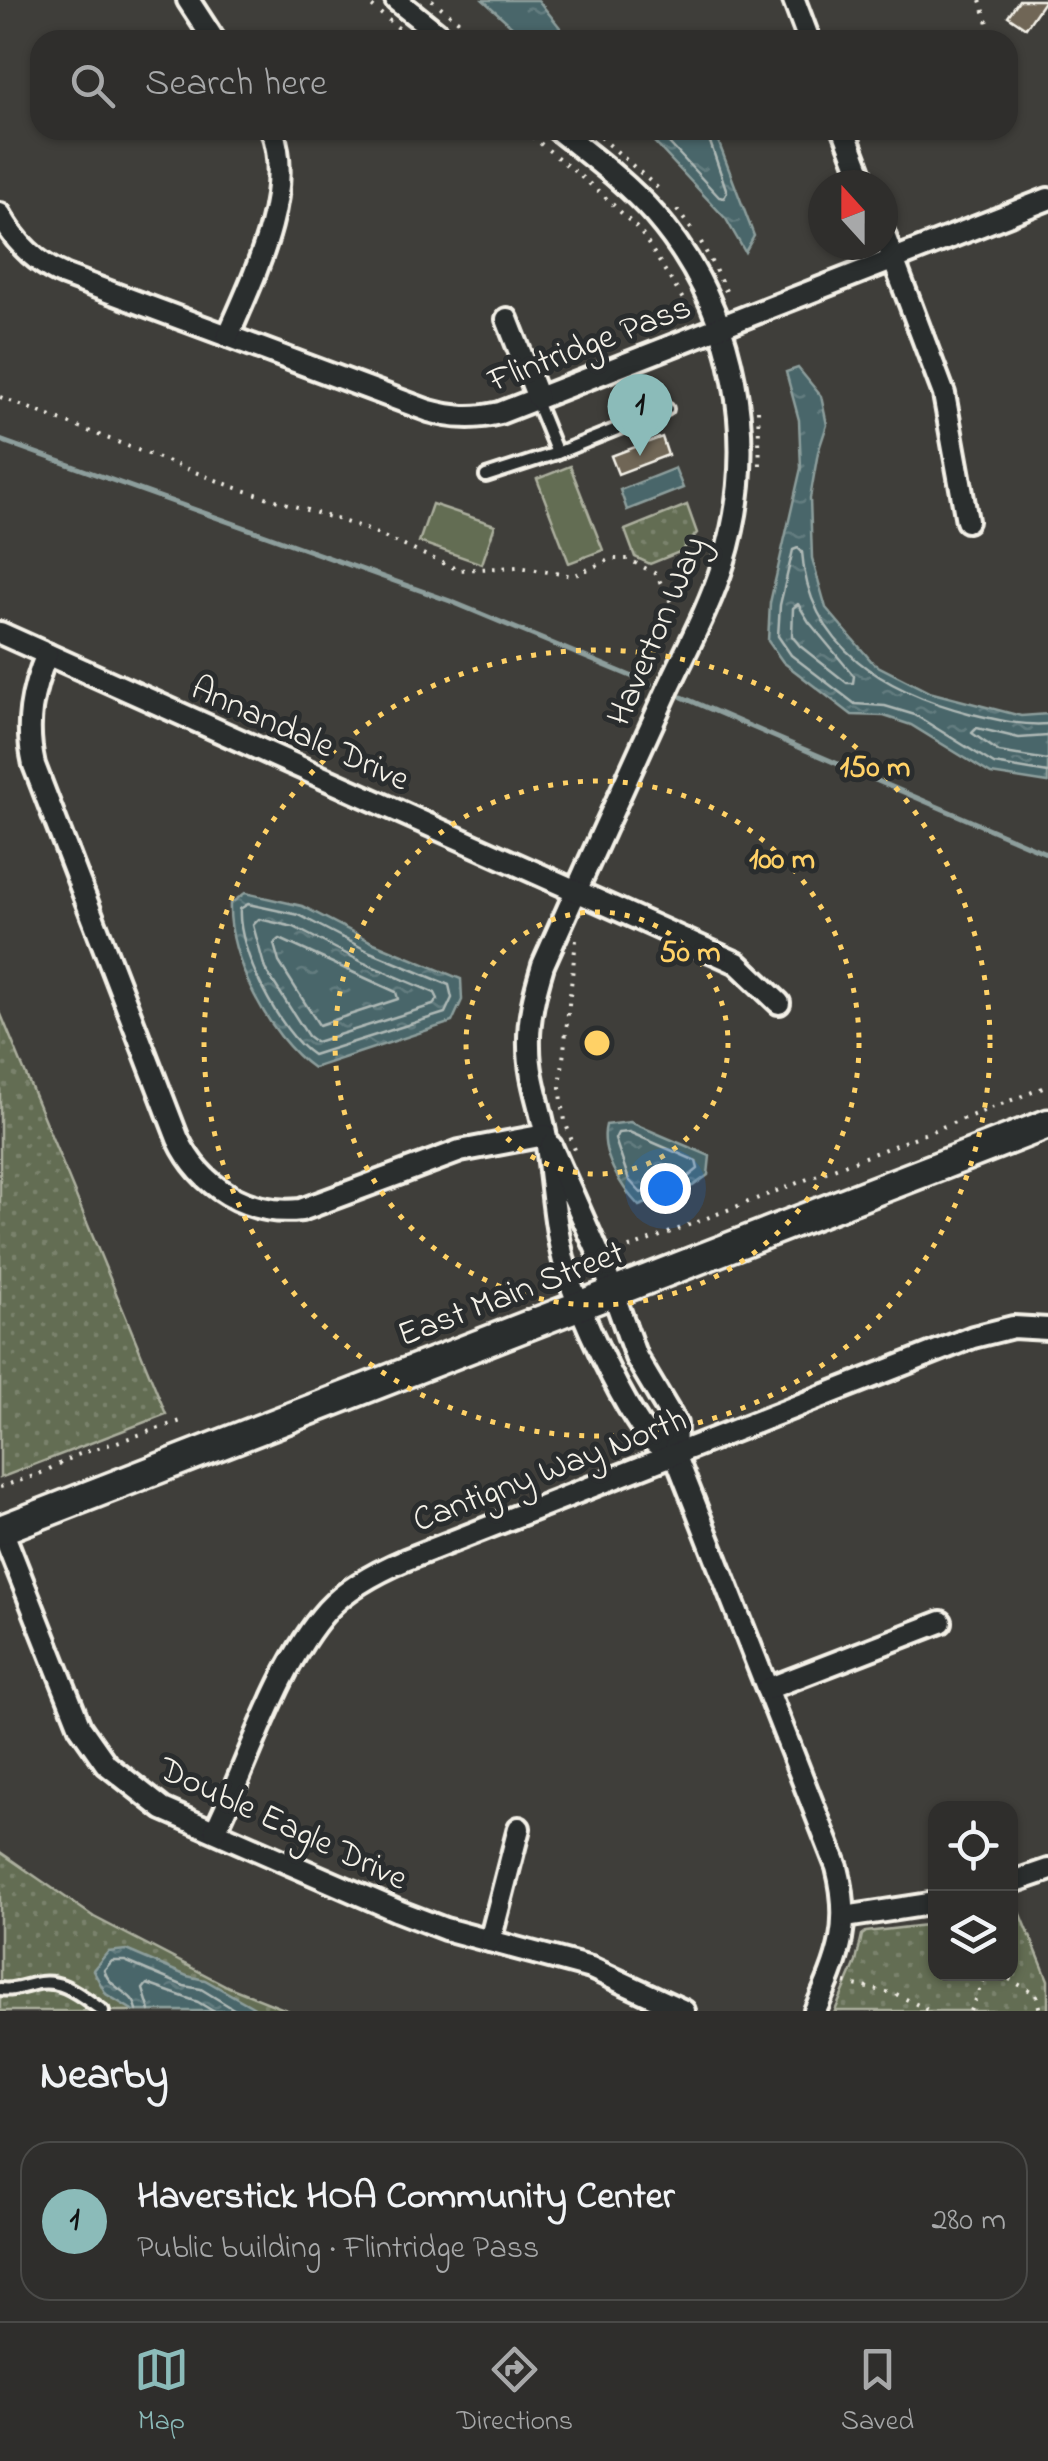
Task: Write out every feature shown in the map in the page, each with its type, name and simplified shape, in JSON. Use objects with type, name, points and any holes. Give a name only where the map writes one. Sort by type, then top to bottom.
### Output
[{"type":"main road","name":"East Main Street","points":[[1,1530],[1048,1124]]},
{"type":"street","points":[[188,0],[208,30]]},
{"type":"street","points":[[396,0],[434,30]]},
{"type":"street","points":[[794,0],[805,30]]},
{"type":"street","points":[[228,336],[279,197],[280,154],[275,140]]},
{"type":"street","name":"Haverton Way","points":[[569,140],[652,212],[690,264],[719,327],[734,378],[741,426],[739,493],[730,539],[709,600],[576,890],[544,965],[530,1014],[530,1074],[545,1135],[553,1210],[566,1270],[610,1371],[647,1435],[656,1445],[675,1454]]},
{"type":"street","points":[[848,140],[859,170]]},
{"type":"street","name":"Flintridge Pass","points":[[898,258],[1048,199]]},
{"type":"street","name":"Flintridge Pass","points":[[0,214],[24,249],[53,270],[450,417],[487,416],[536,399],[894,260]]},
{"type":"street","points":[[894,260],[944,394],[967,522]]},
{"type":"street","points":[[507,319],[536,399]]},
{"type":"street","name":"Annandale Drive","points":[[0,633],[737,963],[780,1003]]},
{"type":"street","points":[[47,654],[34,685],[29,715],[30,746],[38,779],[178,1139],[200,1172],[231,1197],[275,1210],[301,1210],[460,1151],[545,1135]]},
{"type":"street","name":"Haverton Way","points":[[545,1135],[571,1186],[636,1357],[676,1424],[675,1454],[837,1867],[845,1917]]},
{"type":"street","name":"Cantigny Way North","points":[[215,1831],[296,1653],[339,1599],[370,1576],[973,1337],[1012,1327],[1044,1328]]},
{"type":"street","name":"Double Eagle Drive","points":[[1,1530],[80,1727],[106,1764],[164,1810],[398,1912],[590,1968],[684,2011]]},
{"type":"street","points":[[767,1689],[941,1622]]},
{"type":"street","points":[[490,1941],[519,1828]]},
{"type":"street","points":[[1018,1880],[1048,1870]]},
{"type":"street","points":[[815,2011],[839,1955],[845,1917],[928,1903]]},
{"type":"lane","points":[[536,399],[557,453]]},
{"type":"lane","points":[[486,476],[557,453],[667,409]]},
{"type":"lane","points":[[0,1989],[52,1982],[72,1989],[103,2011]]},
{"type":"path","points":[[432,0],[470,30]]},
{"type":"path","points":[[980,0],[990,30]]},
{"type":"path","points":[[536,140],[602,194],[640,232],[672,276],[691,312]]},
{"type":"path","points":[[0,396],[144,455],[361,527],[460,570],[518,566],[573,576],[614,558],[628,559],[656,574],[678,614]]},
{"type":"path","points":[[578,1159],[565,1121],[560,1087],[570,978],[579,930]]},
{"type":"path","points":[[615,1244],[619,1252],[1048,1086]]},
{"type":"path","points":[[0,1487],[37,1475],[77,1455],[181,1422]]},
{"type":"path","points":[[970,2011],[983,1981]]},
{"type":"path","points":[[1013,1981],[1036,1994],[1040,2011]]},
{"type":"path","points":[[845,1984],[896,1994],[930,2011]]},
{"type":"green space","points":[[570,466],[603,550],[569,563],[537,479]]},
{"type":"green space","points":[[432,504],[495,525],[482,564],[419,542]]},
{"type":"green space","points":[[687,505],[697,533],[682,551],[650,564],[635,557],[625,530]]},
{"type":"green space","points":[[0,1012],[166,1414],[0,1478]]},
{"type":"green space","points":[[0,1852],[94,1917],[229,1987],[289,2011],[0,2011]]},
{"type":"green space","points":[[1018,1907],[1048,1980],[1048,2011],[835,2011],[866,1932],[928,1925],[928,1981],[1018,1981]]},
{"type":"water","points":[[483,0],[538,0],[562,30],[516,30]]},
{"type":"water","points":[[652,140],[718,140],[754,236],[745,252],[726,219]]},
{"type":"water","points":[[798,368],[821,396],[827,425],[810,498],[812,558],[826,608],[874,664],[929,692],[1021,716],[1048,714],[1048,783],[991,774],[911,725],[884,716],[852,715],[783,662],[768,641],[770,603],[801,468],[799,420],[786,372]]},
{"type":"water","points":[[675,468],[683,488],[627,510],[620,490]]},
{"type":"water","points":[[245,893],[302,906],[374,943],[461,979],[462,1000],[452,1022],[313,1068],[281,1037],[254,995],[244,971],[231,925],[230,904]]},
{"type":"water","points":[[630,1122],[710,1156],[708,1175],[693,1186],[639,1206],[619,1179],[606,1147],[606,1125]]},
{"type":"water","points":[[126,1950],[205,1980],[260,2011],[134,2011],[106,1994],[93,1970],[108,1952]]},
{"type":"building","points":[[1019,0],[1045,0],[1026,28],[1008,16]]},
{"type":"building","points":[[662,437],[668,455],[618,474],[611,456]]},
{"type":"waterway","points":[[0,440],[450,601],[650,684]]},
{"type":"waterway","points":[[682,697],[1048,854]]},
{"type":"place","name":"Haverstick HOA Community Center","points":[[640,456]]}]
